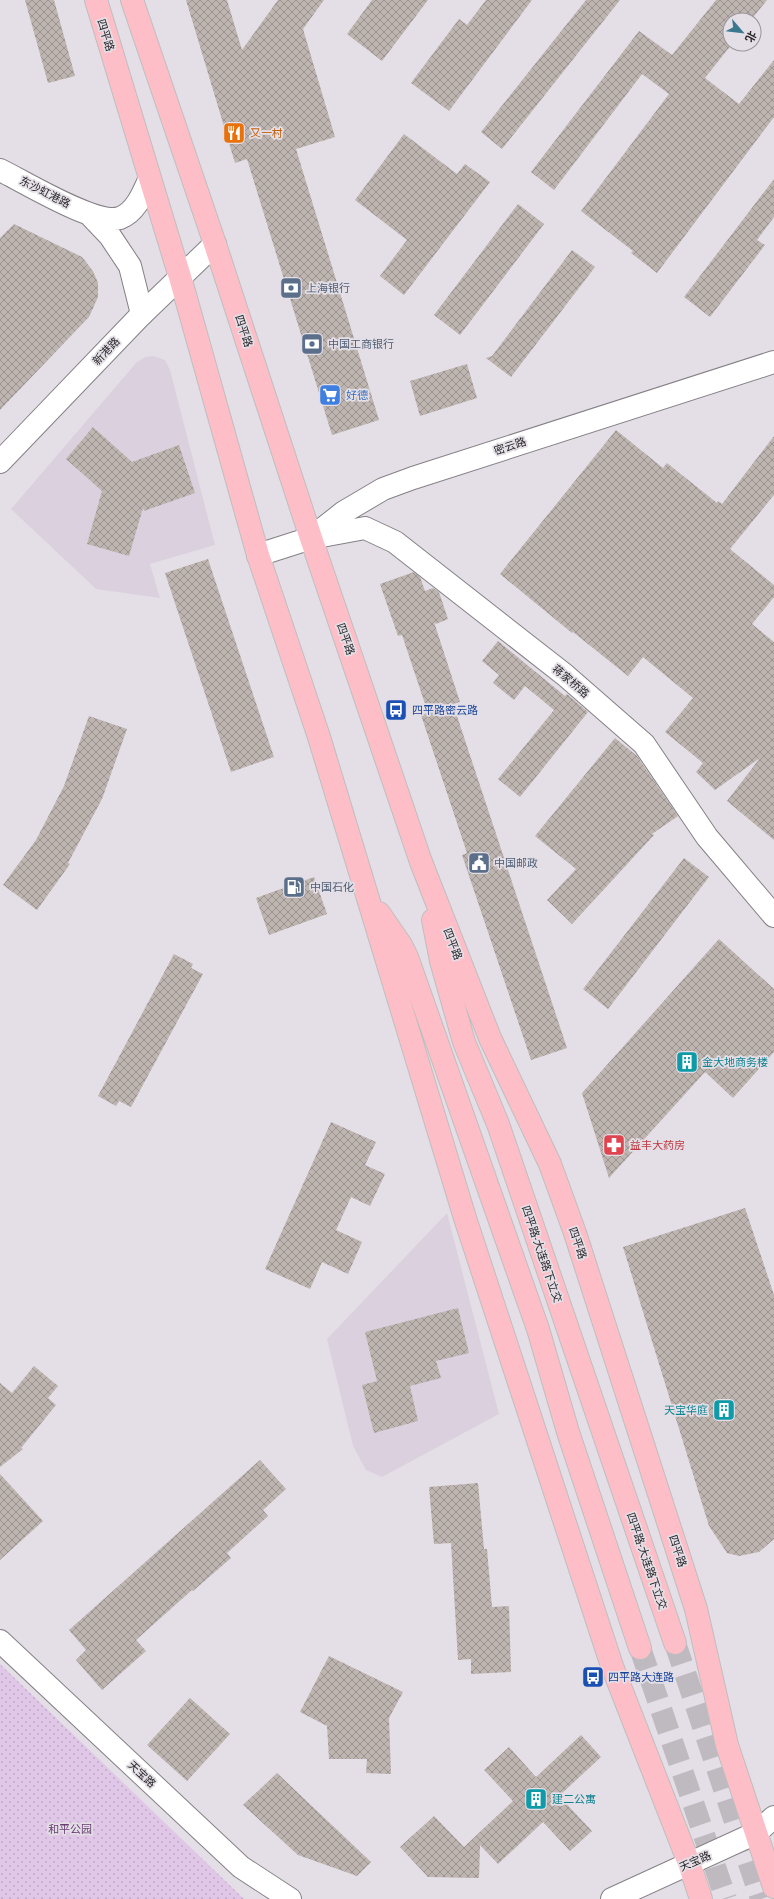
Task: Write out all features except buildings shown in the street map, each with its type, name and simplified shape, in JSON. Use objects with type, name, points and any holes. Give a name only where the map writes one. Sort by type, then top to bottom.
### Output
[{"type":"main road","name":"四平路","points":[[96,0],[149,180],[180,277],[258,555],[319,737],[465,1218],[612,1666],[689,1863],[701,1899]]},
{"type":"main road","name":"四平路","points":[[132,0],[215,244],[311,538],[421,862],[490,1038],[550,1164],[575,1233],[696,1609],[727,1745],[774,1887]]},
{"type":"main road","name":"四平路-大连路下立交","points":[[421,862],[441,961],[464,1042],[498,1124],[675,1643]]},
{"type":"main road","points":[[368,898],[401,945],[407,957],[538,1330],[568,1432],[640,1648]]},
{"type":"street","name":"东沙虹港路","points":[[0,170],[90,215],[108,220],[121,218],[133,210],[149,180]]},
{"type":"street","name":"东沙虹港路","points":[[90,215],[110,236],[130,266],[142,314]]},
{"type":"street","name":"新港路","points":[[0,462],[142,314],[215,244]]},
{"type":"street","name":"密云路","points":[[258,555],[311,538],[344,512],[376,493],[413,478],[774,362]]},
{"type":"street","name":"蒋家桥路","points":[[311,538],[365,528],[395,542],[565,675],[644,744],[707,836],[774,916]]},
{"type":"street","name":"天宝路","points":[[0,1641],[241,1867],[290,1899]]},
{"type":"street","name":"天宝路","points":[[612,1899],[756,1833],[774,1817]]},
{"type":"shaded area","points":[[153,356],[165,360],[170,370],[215,545],[150,564],[160,598],[96,589],[11,509],[136,363],[145,357]]},
{"type":"shaded area","points":[[447,1213],[499,1414],[382,1477],[366,1470],[353,1446],[327,1339]]},
{"type":"green space","name":"和平公园","points":[[0,1664],[244,1899],[0,1899]]},
{"type":"tunnel","points":[[675,1643],[761,1899]]},
{"type":"tunnel","points":[[640,1648],[726,1899]]},
{"type":"place","name":"又一村","points":[[234,133]]},
{"type":"place","name":"上海银行","points":[[291,288]]},
{"type":"place","name":"中国工商银行","points":[[312,344]]},
{"type":"place","name":"好德","points":[[330,395]]},
{"type":"place","name":"四平路密云路","points":[[396,710]]},
{"type":"place","name":"中国邮政","points":[[479,863]]},
{"type":"place","name":"中国石化","points":[[294,887]]},
{"type":"place","name":"金大地商务楼","points":[[687,1062]]},
{"type":"place","name":"益丰大药房","points":[[614,1145]]},
{"type":"place","name":"天宝华庭","points":[[724,1410]]},
{"type":"place","name":"四平路大连路","points":[[593,1677]]},
{"type":"place","name":"建二公寓","points":[[536,1799]]}]
